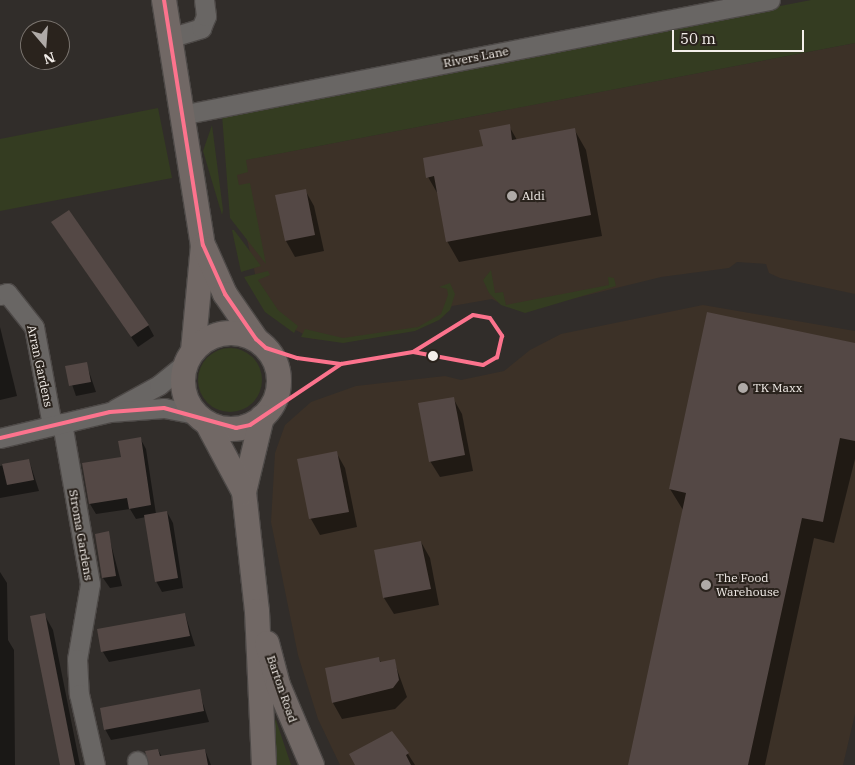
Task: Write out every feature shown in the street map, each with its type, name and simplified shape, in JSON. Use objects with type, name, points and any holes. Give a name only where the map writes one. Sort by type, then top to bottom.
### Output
[{"type":"main road","points":[[164,0],[181,115],[204,245],[225,294],[256,340],[275,362],[279,377],[277,392],[262,417],[236,428],[202,418],[183,390],[204,245]]},
{"type":"main road","points":[[189,357],[203,341],[229,332],[256,340]]},
{"type":"main road","name":"Barton Road","points":[[262,417],[244,492],[257,610],[264,765]]},
{"type":"main road","name":"Barton Road","points":[[202,418],[244,492]]},
{"type":"main road","name":"Barton Road","points":[[257,610],[278,685],[312,765]]},
{"type":"street","points":[[169,38],[201,28],[206,16],[204,0]]},
{"type":"street","name":"Rivers Lane","points":[[181,115],[770,0]]},
{"type":"street","name":"Arran Gardens","points":[[0,295],[7,293],[34,326],[57,424]]},
{"type":"street","points":[[110,412],[159,385],[189,357]]},
{"type":"street","points":[[0,438],[110,412],[164,408],[202,418]]},
{"type":"street","name":"Stroma Gardens","points":[[57,424],[90,584],[77,659],[79,694],[95,765]]},
{"type":"shaded area","points":[[855,43],[855,294],[780,278],[769,273],[766,264],[737,262],[729,268],[661,277],[563,301],[507,307],[492,299],[452,306],[443,317],[417,330],[353,341],[313,339],[284,324],[261,299],[229,163]]},
{"type":"shaded area","points":[[703,305],[855,331],[855,714],[843,765],[340,765],[318,719],[298,655],[271,522],[275,453],[285,425],[311,402],[356,386],[445,376],[461,380],[504,371],[530,350],[561,334]]},
{"type":"green space","points":[[811,0],[855,0],[855,43],[246,160],[248,172],[237,175],[239,185],[250,183],[266,264],[230,218],[222,115]]},
{"type":"green space","points":[[158,108],[172,178],[0,211],[0,139]]},
{"type":"green space","points":[[212,125],[223,210],[222,215],[203,151]]},
{"type":"green space","points":[[232,230],[234,230],[261,266],[241,272]]},
{"type":"green space","points":[[491,270],[495,293],[503,292],[506,305],[609,285],[608,277],[614,278],[616,286],[525,313],[501,305],[489,293],[483,280]]},
{"type":"green space","points":[[268,271],[270,275],[258,280],[278,310],[298,326],[294,333],[265,312],[244,277]]},
{"type":"green space","points":[[450,283],[455,294],[450,310],[439,320],[415,331],[343,343],[301,337],[305,329],[343,338],[418,327],[441,314],[448,295],[447,289],[439,287]]},
{"type":"green space","points":[[224,348],[236,348],[253,357],[260,368],[262,380],[260,392],[253,403],[236,412],[224,412],[212,407],[203,398],[198,386],[198,374],[203,362],[212,353]]},
{"type":"green space","points":[[276,720],[291,765],[271,765],[270,722]]},
{"type":"building","name":"Aldi","points":[[510,124],[512,140],[575,128],[591,215],[446,242],[434,176],[426,178],[423,158],[483,146],[479,130]]},
{"type":"building","points":[[306,189],[315,235],[285,241],[275,195]]},
{"type":"building","points":[[69,210],[149,325],[131,337],[51,222]]},
{"type":"building","points":[[707,312],[855,343],[855,441],[840,438],[823,522],[802,518],[748,765],[628,765],[686,493],[669,489]]},
{"type":"building","points":[[87,362],[91,382],[69,386],[65,366]]},
{"type":"building","points":[[454,397],[465,455],[429,462],[418,403]]},
{"type":"building","points":[[141,437],[151,505],[129,509],[127,498],[89,504],[82,463],[121,457],[118,441]]},
{"type":"building","points":[[337,451],[349,512],[309,519],[297,459]]},
{"type":"building","points":[[29,459],[34,480],[7,485],[2,464]]},
{"type":"building","points":[[167,511],[178,578],[155,582],[144,515]]},
{"type":"building","points":[[109,531],[116,576],[102,578],[95,534]]},
{"type":"building","points":[[421,541],[431,589],[383,598],[374,550]]},
{"type":"building","points":[[45,613],[75,765],[60,765],[30,616]]},
{"type":"building","points":[[185,613],[190,636],[101,652],[97,629]]},
{"type":"building","points":[[379,657],[380,662],[395,659],[399,680],[393,688],[332,703],[325,668]]},
{"type":"building","points":[[200,689],[204,711],[104,730],[100,708]]},
{"type":"building","points":[[392,731],[409,753],[406,755],[411,765],[355,765],[349,754]]},
{"type":"building","points":[[158,749],[160,756],[205,749],[208,765],[149,765],[145,751]]},
{"type":"transit line","points":[[164,0],[203,245],[225,294],[256,339],[266,348],[297,358],[341,364],[413,352]]},
{"type":"transit line","points":[[473,315],[490,318],[502,336],[497,357],[483,365],[413,352],[473,315]]},
{"type":"transit line","points":[[0,438],[110,412],[164,408],[236,428],[250,425],[341,364]]},
{"type":"place","name":"Aldi","points":[[512,196]]},
{"type":"place","name":"TK Maxx","points":[[743,388]]},
{"type":"place","name":"The Food Warehouse","points":[[706,585]]}]
